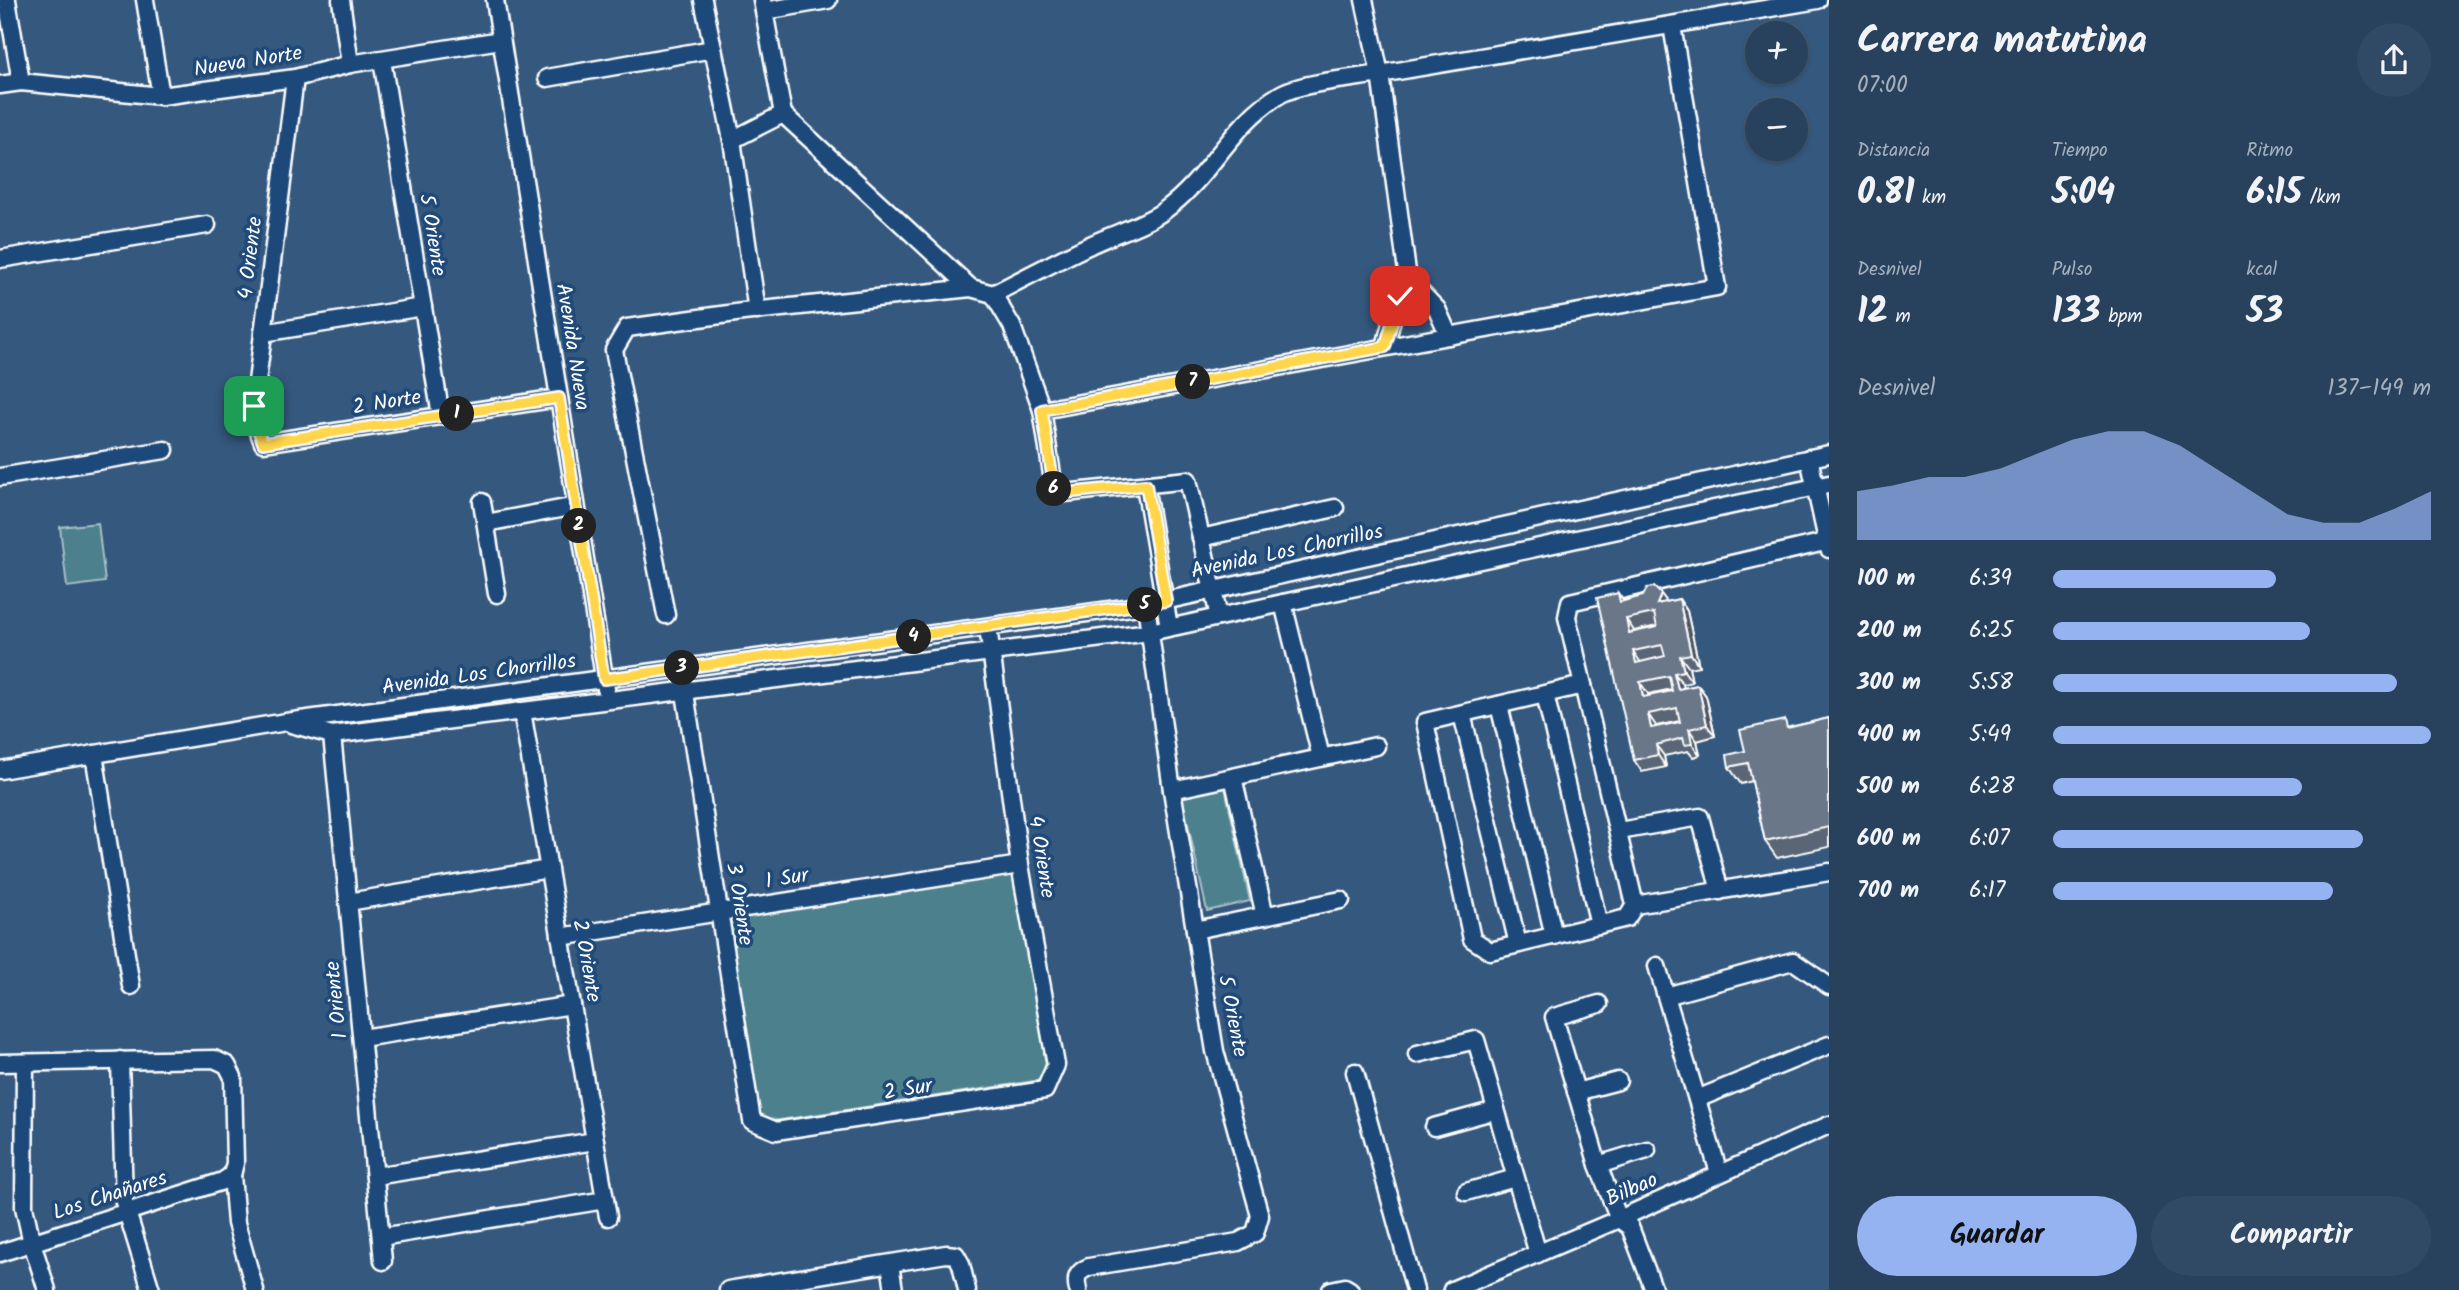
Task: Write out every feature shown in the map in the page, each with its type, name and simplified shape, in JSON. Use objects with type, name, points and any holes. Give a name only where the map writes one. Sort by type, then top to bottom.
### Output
[{"type":"street","points":[[7,0],[21,82]]},
{"type":"street","points":[[145,0],[161,96]]},
{"type":"street","points":[[341,0],[350,64]]},
{"type":"street","name":"Avenida Nueva","points":[[495,0],[607,700]]},
{"type":"street","points":[[703,0],[732,140],[757,311]]},
{"type":"street","points":[[828,0],[764,5],[783,114],[971,288]]},
{"type":"street","points":[[1364,0],[1380,74],[1408,279],[1385,347]]},
{"type":"street","points":[[666,615],[614,349],[627,328],[971,288],[993,294],[1087,246],[1163,212],[1184,195],[1255,112],[1283,92],[1818,0]]},
{"type":"street","points":[[1042,410],[1717,287],[1672,26]]},
{"type":"street","name":"Nueva Norte","points":[[0,85],[21,82],[161,96],[295,78],[350,64],[501,40]]},
{"type":"street","points":[[547,78],[713,49]]},
{"type":"street","name":"5 Oriente","points":[[382,60],[441,416]]},
{"type":"street","name":"4 Oriente","points":[[263,443],[254,406],[295,78]]},
{"type":"street","points":[[732,140],[783,114]]},
{"type":"street","points":[[0,259],[207,225]]},
{"type":"street","points":[[1408,279],[1437,309],[1448,335]]},
{"type":"street","points":[[993,294],[1012,326],[1042,410],[1055,494],[1188,480],[1219,617]]},
{"type":"street","points":[[263,333],[423,307]]},
{"type":"street","name":"2 Norte","points":[[263,443],[559,398]]},
{"type":"street","points":[[0,477],[165,450]]},
{"type":"street","name":"Avenida Los Chorrillos","points":[[0,770],[286,722],[1146,605],[1829,454]]},
{"type":"street","points":[[1584,685],[1425,722],[1472,939],[1490,951],[1627,918],[1635,905],[1619,831],[1584,685],[1567,617],[1570,602],[1828,544],[1822,486],[1809,458]]},
{"type":"street","points":[[1146,485],[1169,627]]},
{"type":"street","name":"Avenida Los Chorrillos","points":[[332,735],[1150,632],[1822,486]]},
{"type":"street","points":[[482,502],[497,594]]},
{"type":"street","points":[[486,523],[576,506]]},
{"type":"street","points":[[1201,538],[1335,508]]},
{"type":"street","points":[[1283,603],[1321,757]]},
{"type":"street","name":"5 Oriente","points":[[1078,1290],[1077,1275],[1089,1267],[1238,1242],[1255,1233],[1260,1216],[1215,1051],[1172,790],[1146,605]]},
{"type":"street","name":"4 Oriente","points":[[988,627],[1020,864],[1056,1065],[1045,1090]]},
{"type":"street","points":[[815,650],[818,674]]},
{"type":"street","name":"3 Oriente","points":[[681,668],[752,1121],[776,1131]]},
{"type":"street","points":[[1545,694],[1599,925]]},
{"type":"street","points":[[1499,705],[1554,936]]},
{"type":"street","name":"2 Oriente","points":[[522,711],[608,1217]]},
{"type":"street","points":[[1462,714],[1518,944]]},
{"type":"street","points":[[286,722],[332,735]]},
{"type":"street","name":"1 Oriente","points":[[332,735],[383,1261]]},
{"type":"street","points":[[1172,790],[1376,746]]},
{"type":"street","points":[[94,754],[131,986]]},
{"type":"street","points":[[1233,777],[1265,916]]},
{"type":"street","points":[[1619,831],[1700,817],[1720,891]]},
{"type":"street","name":"1 Sur","points":[[561,937],[1020,864]]},
{"type":"street","points":[[348,902],[549,869]]},
{"type":"street","points":[[1635,905],[1829,872]]},
{"type":"street","points":[[1195,930],[1341,900]]},
{"type":"street","points":[[1666,996],[1794,961],[1829,986]]},
{"type":"street","points":[[1657,967],[1719,1174]]},
{"type":"street","points":[[1599,1004],[1554,1017],[1598,1165],[1619,1219],[1630,1227],[1654,1290]]},
{"type":"street","points":[[362,1038],[572,1005]]},
{"type":"street","points":[[1417,1054],[1476,1040],[1538,1254]]},
{"type":"street","points":[[1697,1099],[1829,1045]]},
{"type":"street","points":[[0,1063],[214,1059],[227,1065],[233,1077],[236,1163],[232,1175],[236,1223],[255,1290]]},
{"type":"street","points":[[120,1060],[123,1192],[126,1213],[151,1290]]},
{"type":"street","points":[[24,1063],[24,1207],[47,1290]]},
{"type":"street","points":[[1355,1072],[1415,1290]]},
{"type":"street","points":[[1576,1092],[1618,1081]]},
{"type":"street","name":"2 Sur","points":[[776,1131],[1045,1090]]},
{"type":"street","points":[[1434,1127],[1496,1110]]},
{"type":"street","name":"Bilbao","points":[[1452,1290],[1829,1125]]},
{"type":"street","points":[[375,1176],[595,1141]]},
{"type":"street","points":[[1598,1165],[1647,1150]]},
{"type":"street","name":"Los Chañares","points":[[0,1254],[223,1181],[232,1175]]},
{"type":"street","points":[[1466,1192],[1516,1178]]},
{"type":"street","points":[[381,1237],[605,1200]]},
{"type":"street","points":[[728,1290],[818,1283],[890,1264],[956,1255],[967,1290]]},
{"type":"street","points":[[890,1264],[894,1290]]},
{"type":"street","points":[[1331,1290],[1345,1287],[1350,1290]]},
{"type":"green space","points":[[98,523],[105,582],[67,587],[60,527]]},
{"type":"green space","points":[[1225,788],[1250,901],[1207,911],[1182,797]]},
{"type":"green space","points":[[1010,874],[1019,881],[1046,1065],[1040,1080],[774,1121],[760,1117],[729,926],[737,916]]},
{"type":"building","points":[[1654,587],[1661,594],[1657,604],[1679,599],[1691,654],[1680,656],[1684,671],[1674,673],[1678,689],[1698,685],[1707,725],[1689,729],[1692,744],[1685,745],[1683,738],[1656,745],[1658,755],[1634,760],[1597,598],[1618,593],[1620,602],[1643,596],[1647,588]],"holes":[[[1654,613],[1657,627],[1629,633],[1626,619]],[[1662,645],[1665,656],[1636,663],[1633,651]],[[1669,676],[1672,691],[1643,697],[1640,682]],[[1677,708],[1680,722],[1651,728],[1648,714]]]},
{"type":"building","points":[[1829,718],[1829,827],[1765,841],[1748,763],[1729,767],[1727,755],[1745,751],[1740,730],[1785,720],[1787,728]]},
{"type":"route","points":[[254,406],[263,443],[559,398],[604,679],[1166,601],[1146,485],[1055,494],[1042,410],[1385,347],[1400,296]]}]
